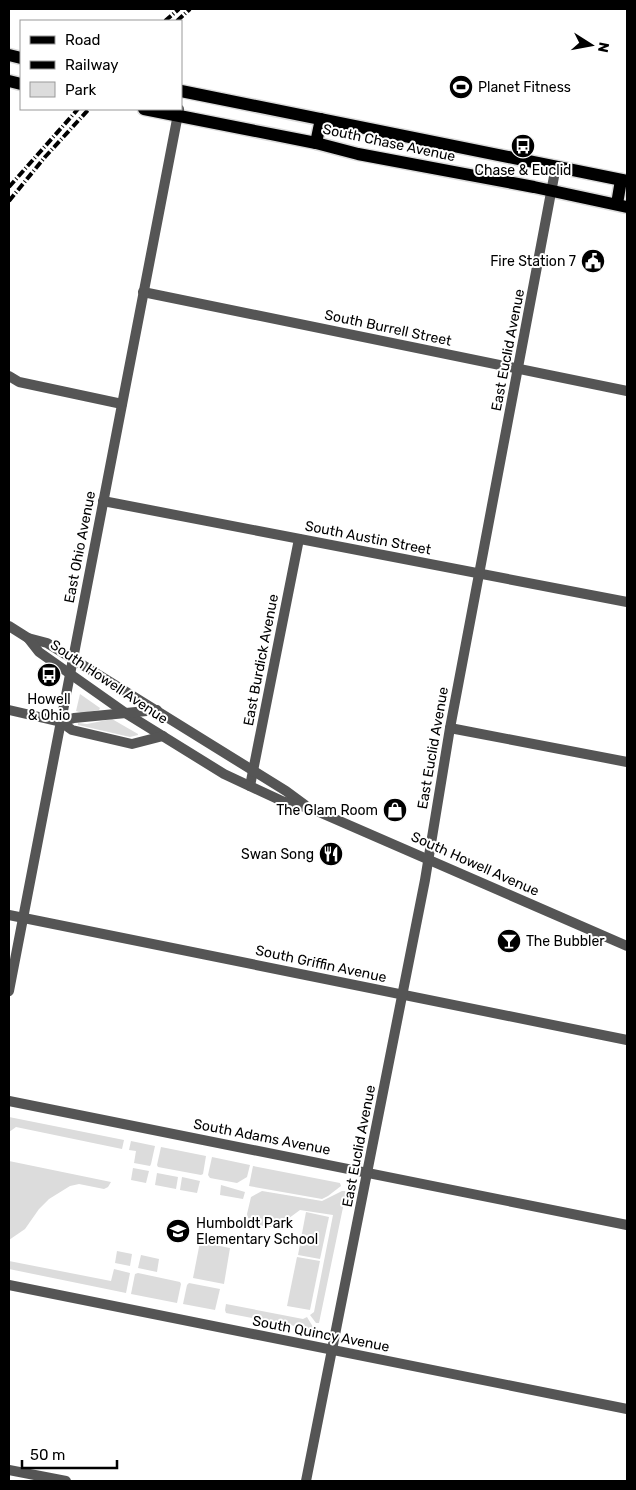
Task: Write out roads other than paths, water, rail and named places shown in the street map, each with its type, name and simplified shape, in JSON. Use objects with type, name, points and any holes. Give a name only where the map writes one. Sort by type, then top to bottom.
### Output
[{"type":"main road","name":"South Chase Avenue","points":[[182,93],[321,119],[624,181]]},
{"type":"main road","name":"South Chase Avenue","points":[[155,110],[178,112],[358,154],[552,190],[622,206]]},
{"type":"main road","points":[[316,143],[321,119]]},
{"type":"main road","points":[[622,206],[624,181]]},
{"type":"street","name":"East Ohio Avenue","points":[[9,991],[178,112]]},
{"type":"street","name":"East Euclid Avenue","points":[[306,1481],[402,995],[450,728],[556,166]]},
{"type":"street","name":"South Burrell Street","points":[[143,292],[627,392]]},
{"type":"street","points":[[9,376],[19,382],[122,404]]},
{"type":"street","name":"South Austin Street","points":[[103,501],[627,602]]},
{"type":"street","name":"East Burdick Avenue","points":[[250,786],[299,539]]},
{"type":"street","name":"South Howell Avenue","points":[[9,626],[28,638],[46,643],[73,659],[312,809]]},
{"type":"street","name":"South Howell Avenue","points":[[28,638],[39,652],[127,714],[224,774],[282,801],[312,809],[428,858],[627,946]]},
{"type":"street","points":[[9,710],[61,722],[72,730],[132,744],[163,736]]},
{"type":"street","points":[[61,722],[74,718],[156,710]]},
{"type":"street","points":[[450,728],[627,762]]},
{"type":"street","name":"South Griffin Avenue","points":[[9,915],[627,1040]]},
{"type":"street","name":"South Adams Avenue","points":[[9,1101],[627,1225]]},
{"type":"street","name":"South Quincy Avenue","points":[[9,1286],[627,1409]]},
{"type":"street","points":[[9,1470],[66,1481]]},
{"type":"railway","points":[[166,20],[179,9]]},
{"type":"railway","points":[[178,20],[190,9]]},
{"type":"railway","points":[[9,187],[77,110]]},
{"type":"railway","points":[[9,201],[45,157],[88,110]]},
{"type":"place","name":"Planet Fitness","points":[[461,87]]},
{"type":"place","name":"Chase & Euclid","points":[[523,146]]},
{"type":"place","name":"Fire Station 7","points":[[593,261]]},
{"type":"place","name":"Howell & Ohio","points":[[49,675]]},
{"type":"place","name":"The Glam Room","points":[[395,810]]},
{"type":"place","name":"Swan Song","points":[[331,854]]},
{"type":"place","name":"The Bubbler","points":[[509,941]]},
{"type":"place","name":"Humboldt Park Elementary School","points":[[178,1231]]}]
